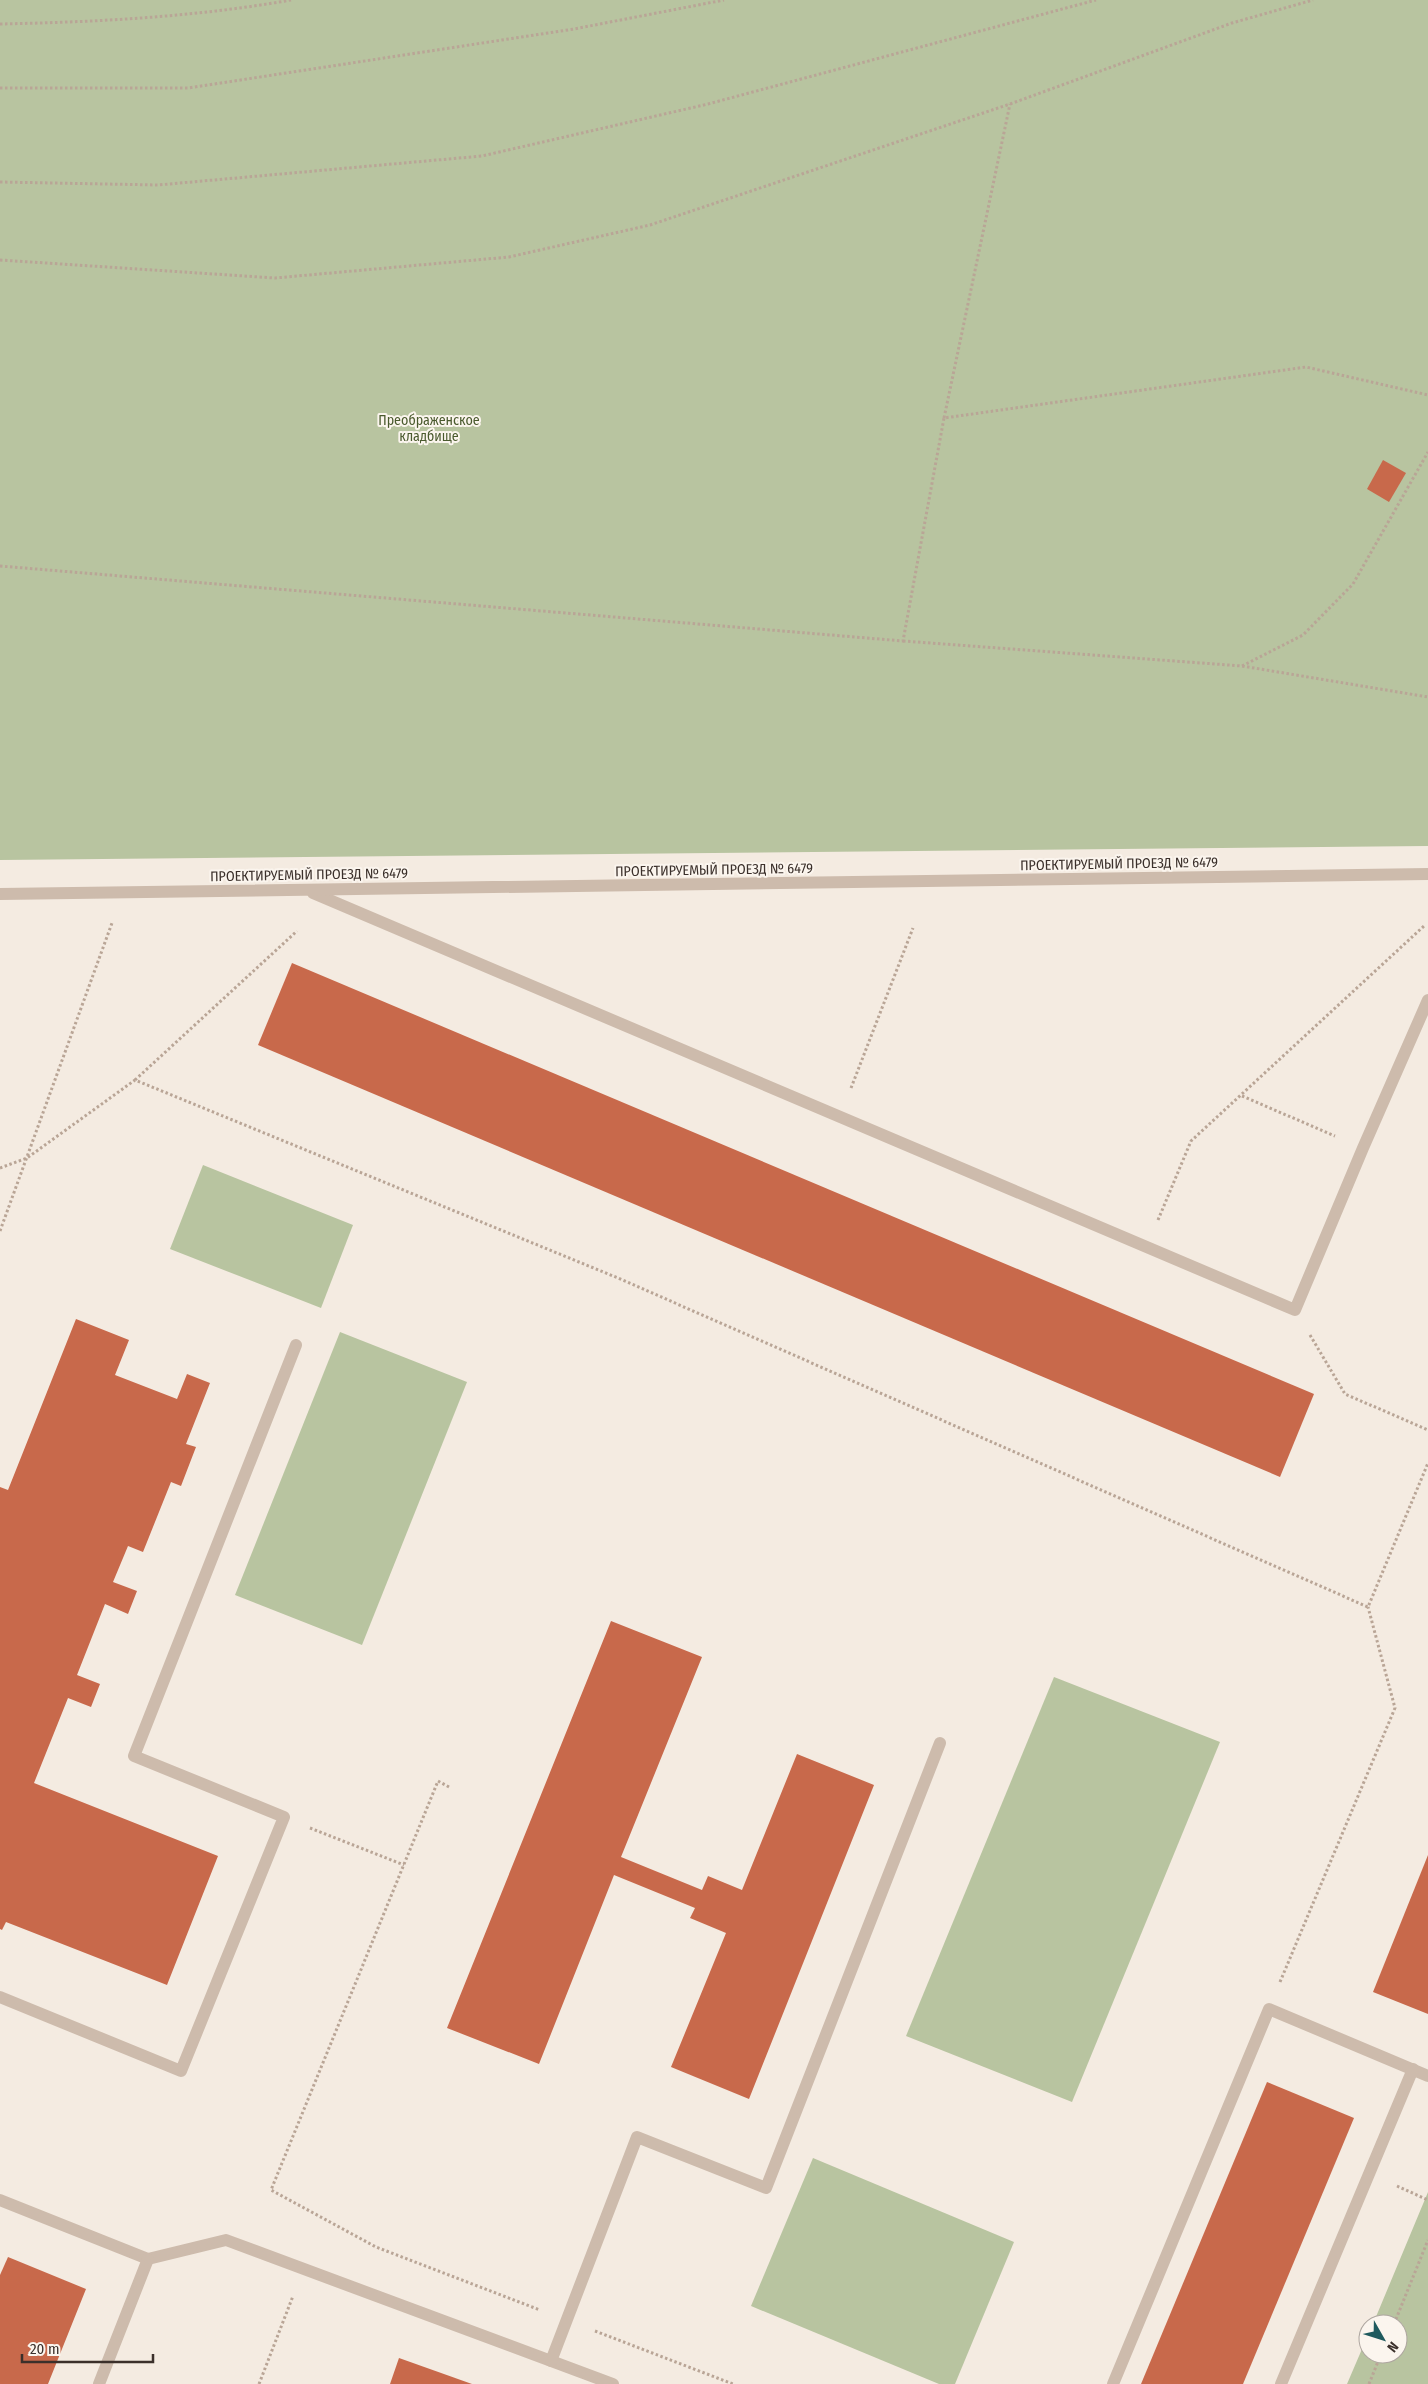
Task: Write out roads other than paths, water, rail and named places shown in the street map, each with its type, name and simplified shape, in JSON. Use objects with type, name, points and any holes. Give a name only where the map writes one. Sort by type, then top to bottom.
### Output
[{"type":"street","name":"ПРОЕКТИРУЕМЫЙ ПРОЕЗД № 6479","points":[[0,894],[1428,874]]},
{"type":"street","points":[[309,891],[1295,1310],[1428,1000]]},
{"type":"street","points":[[0,1997],[181,2071],[284,1817],[134,1756],[296,1345]]},
{"type":"street","points":[[551,2361],[637,2137],[766,2188],[940,1743]]},
{"type":"street","points":[[1113,2384],[1269,2009],[1428,2076]]},
{"type":"street","points":[[1282,2384],[1413,2069]]},
{"type":"street","points":[[0,2200],[148,2259],[226,2240],[613,2384]]},
{"type":"street","points":[[99,2384],[148,2259]]},
{"type":"park label","name":"Преображенское кладбище","points":[[429,428]]}]
